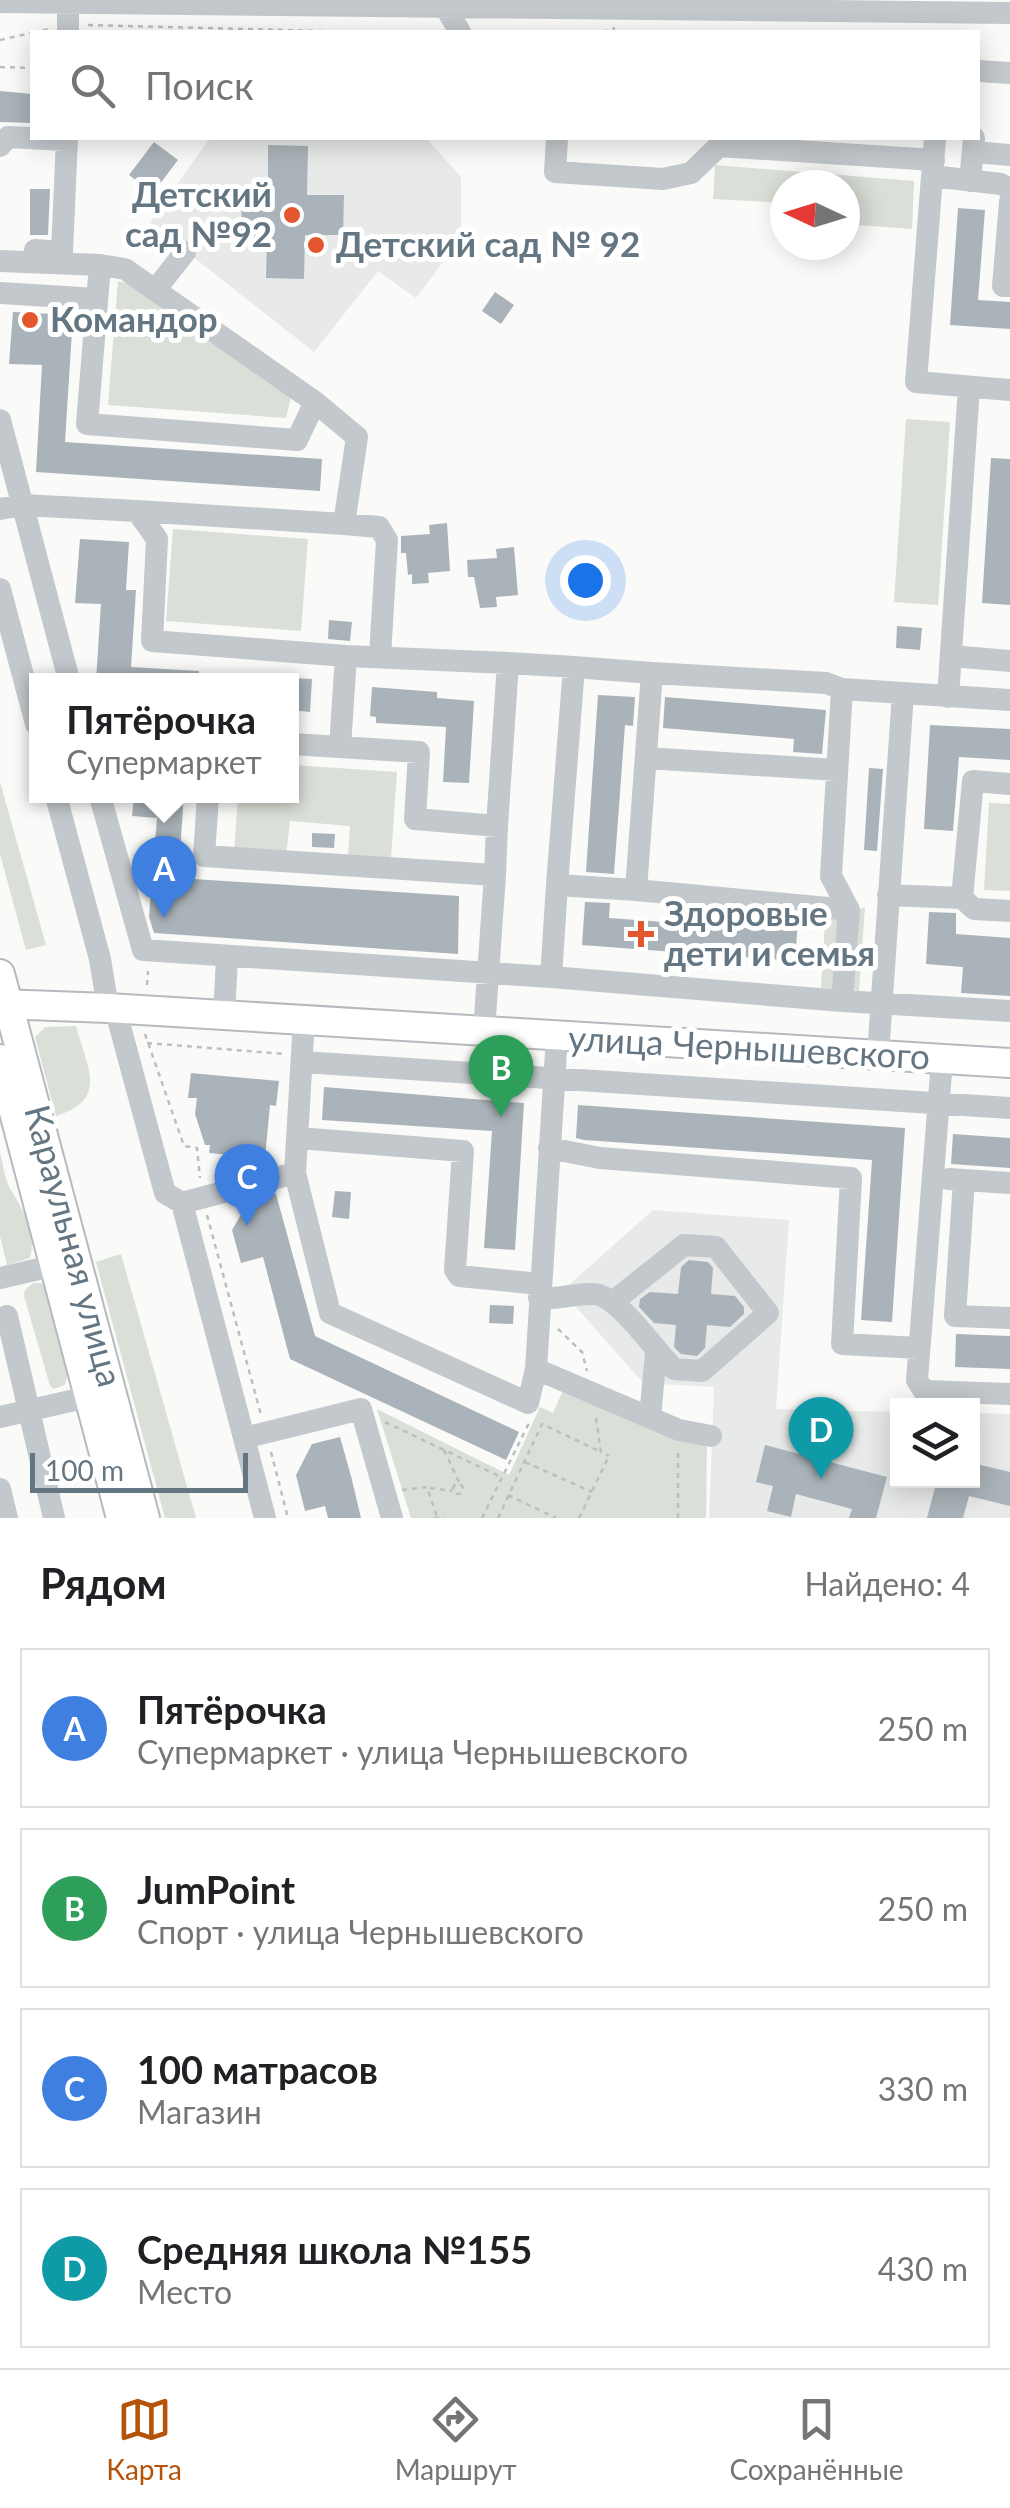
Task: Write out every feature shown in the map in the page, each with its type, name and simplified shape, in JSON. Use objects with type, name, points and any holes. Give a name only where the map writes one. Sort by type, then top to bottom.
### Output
[{"type":"main road","name":"Караульная улица","points":[[0,974],[4,1004],[145,1518]]},
{"type":"main road","name":"улица Чернышевского","points":[[4,1004],[1010,1063]]},
{"type":"main road","name":"Караульная улица","points":[[0,1059],[121,1518]]},
{"type":"street","points":[[0,2],[68,19],[411,3],[660,4],[946,23],[1010,14]]},
{"type":"street","points":[[558,30],[571,5]]},
{"type":"street","points":[[444,6],[459,30]]},
{"type":"street","points":[[980,71],[1010,73]]},
{"type":"street","points":[[0,146],[8,137],[30,137]]},
{"type":"street","points":[[1,255],[62,252],[67,140]]},
{"type":"street","points":[[556,140],[556,172],[664,178],[691,173],[719,146],[934,158],[970,182],[1010,188]]},
{"type":"street","points":[[970,182],[973,145],[1010,155]]},
{"type":"street","points":[[934,158],[916,382],[1010,390]]},
{"type":"street","points":[[1010,202],[1003,286],[1010,286]]},
{"type":"street","points":[[156,289],[185,252]]},
{"type":"street","points":[[1,255],[126,269],[314,402],[357,437],[344,524]]},
{"type":"street","points":[[100,265],[87,424],[297,440],[314,402]]},
{"type":"street","points":[[0,293],[97,298]]},
{"type":"street","points":[[948,696],[969,387]]},
{"type":"street","points":[[0,420],[11,507],[67,673]]},
{"type":"street","points":[[11,507],[137,510],[380,527],[386,540],[380,656]]},
{"type":"street","points":[[137,510],[157,539],[152,641],[826,684],[842,689],[1010,700]]},
{"type":"street","points":[[0,590],[29,698]]},
{"type":"street","points":[[340,747],[346,656]]},
{"type":"street","points":[[951,656],[1010,661]]},
{"type":"street","points":[[484,1031],[508,663]]},
{"type":"street","points":[[551,978],[574,667]]},
{"type":"street","points":[[636,890],[652,673]]},
{"type":"street","points":[[842,689],[831,876],[848,910],[842,1001]]},
{"type":"street","points":[[878,1056],[902,693]]},
{"type":"street","points":[[299,744],[419,752],[415,819],[497,826]]},
{"type":"street","points":[[646,758],[837,770]]},
{"type":"street","points":[[962,898],[972,781],[1010,784]]},
{"type":"street","points":[[58,803],[111,1008],[165,1193],[192,1200],[296,1173]]},
{"type":"street","points":[[102,803],[143,950],[1010,1011]]},
{"type":"street","points":[[208,803],[204,856],[495,875]]},
{"type":"street","points":[[557,885],[848,910]]},
{"type":"street","points":[[888,895],[962,898],[974,908],[1010,911]]},
{"type":"street","points":[[224,1015],[227,958]]},
{"type":"street","points":[[304,1020],[296,1173],[330,1313],[528,1403],[536,1368],[557,1036]]},
{"type":"street","points":[[942,1060],[917,1380],[924,1391],[1010,1394]]},
{"type":"street","points":[[302,1062],[1010,1108]]},
{"type":"street","points":[[298,1138],[463,1151],[455,1270],[459,1276],[539,1291],[598,1294],[614,1301],[674,1369],[702,1371],[768,1313],[716,1247],[684,1245],[614,1301]]},
{"type":"street","points":[[550,1148],[600,1158],[851,1178],[842,1344],[918,1348]]},
{"type":"street","points":[[933,1178],[1010,1183]]},
{"type":"street","points":[[964,1180],[954,1316],[1010,1318]]},
{"type":"street","points":[[192,1200],[255,1436],[265,1518]]},
{"type":"street","points":[[0,1278],[52,1266]]},
{"type":"street","points":[[7,1316],[54,1518]]},
{"type":"street","points":[[650,1416],[656,1353]]},
{"type":"street","points":[[536,1368],[678,1430],[710,1436]]},
{"type":"street","points":[[0,1417],[88,1397]]},
{"type":"street","points":[[255,1436],[360,1409],[392,1518]]},
{"type":"street","points":[[0,1489],[8,1518]]},
{"type":"path","points":[[40,30],[68,19],[316,30]]},
{"type":"path","points":[[0,40],[30,34]]},
{"type":"path","points":[[0,66],[30,68]]},
{"type":"path","points":[[143,1029],[184,1146],[198,1148],[192,1200],[255,1436],[288,1518]]},
{"type":"path","points":[[558,1330],[582,1352],[601,1452]]},
{"type":"path","points":[[482,1518],[536,1410],[528,1403]]},
{"type":"path","points":[[360,1409],[501,1478]]},
{"type":"path","points":[[498,1518],[542,1424],[609,1456],[579,1518]]},
{"type":"path","points":[[678,1430],[678,1518]]},
{"type":"path","points":[[400,1490],[427,1487],[462,1493],[464,1488],[444,1450]]},
{"type":"path","points":[[524,1462],[592,1492]]},
{"type":"path","points":[[453,1491],[460,1484]]},
{"type":"path","points":[[427,1487],[435,1517],[446,1518]]},
{"type":"path","points":[[508,1495],[556,1518]]},
{"type":"shaded area","name":"Детский сад № 92","points":[[209,140],[428,140],[461,177],[461,238],[416,298],[378,271],[314,352],[150,223]]},
{"type":"shaded area","points":[[715,165],[777,170],[770,170],[770,202],[713,199]]},
{"type":"shaded area","points":[[860,177],[914,181],[912,229],[860,225]]},
{"type":"shaded area","points":[[118,281],[136,286],[291,397],[286,418],[108,405]]},
{"type":"shaded area","points":[[906,419],[950,422],[938,605],[894,602]]},
{"type":"shaded area","points":[[173,529],[308,539],[301,631],[166,621]]},
{"type":"shaded area","points":[[299,765],[397,772],[391,858],[348,855],[350,826],[290,821],[286,856],[234,852],[238,803],[299,803]]},
{"type":"shaded area","points":[[0,782],[46,945],[26,950],[0,854]]},
{"type":"shaded area","points":[[989,803],[1010,804],[1010,891],[984,890]]},
{"type":"shaded area","points":[[865,907],[859,991],[821,988],[825,923]]},
{"type":"shaded area","points":[[76,1026],[88,1068],[89,1091],[73,1109],[56,1116],[35,1037],[45,1027]]},
{"type":"shaded area","points":[[0,1153],[32,1241],[30,1258],[7,1265],[0,1236]]},
{"type":"shaded area","points":[[653,1210],[789,1220],[776,1409],[890,1412],[890,1488],[980,1488],[980,1413],[1010,1414],[1010,1518],[709,1518],[714,1387],[643,1383],[562,1291]]},
{"type":"shaded area","points":[[121,1254],[196,1518],[165,1518],[96,1262]]},
{"type":"shaded area","points":[[33,1283],[45,1287],[68,1374],[65,1385],[54,1389],[24,1296]]},
{"type":"shaded area","points":[[565,1386],[707,1444],[706,1518],[411,1518],[377,1409],[509,1475],[540,1407],[553,1413]]},
{"type":"building","points":[[0,91],[30,94],[30,123],[0,122]]},
{"type":"building","points":[[154,142],[178,160],[153,193],[129,175]]},
{"type":"building","name":"Детский сад №92","points":[[268,145],[308,146],[307,195],[344,195],[343,235],[305,235],[304,279],[266,278],[267,243],[241,242],[242,185],[268,186]]},
{"type":"building","points":[[30,189],[50,189],[48,235],[30,235]]},
{"type":"building","points":[[958,208],[985,210],[978,300],[1010,302],[1010,329],[950,325]]},
{"type":"building","points":[[495,292],[514,305],[501,324],[482,311]]},
{"type":"building","points":[[13,312],[73,315],[65,442],[322,459],[320,491],[36,472],[42,365],[9,364]]},
{"type":"building","points":[[991,458],[1010,459],[1010,605],[982,603]]},
{"type":"building","points":[[447,523],[450,571],[428,573],[429,583],[412,584],[406,553],[401,553],[401,536],[430,534],[429,525]]},
{"type":"building","points":[[80,539],[129,542],[126,590],[136,590],[131,667],[199,673],[96,673],[101,604],[75,603]]},
{"type":"building","points":[[514,547],[518,595],[496,597],[497,607],[480,608],[474,577],[468,577],[467,560],[497,558],[496,549]]},
{"type":"building","points":[[329,620],[352,622],[350,641],[328,639]]},
{"type":"building","points":[[897,626],[922,628],[920,650],[896,648]]},
{"type":"building","points":[[299,678],[312,679],[310,712],[299,711]]},
{"type":"building","points":[[372,687],[437,692],[437,698],[474,701],[469,783],[443,782],[446,727],[376,723],[376,717],[370,716]]},
{"type":"building","points":[[598,695],[635,697],[633,726],[625,725],[614,874],[586,872]]},
{"type":"building","points":[[665,697],[826,710],[822,754],[793,752],[794,739],[663,728]]},
{"type":"building","points":[[930,725],[1010,729],[1010,760],[959,757],[953,831],[924,829]]},
{"type":"building","points":[[869,768],[883,769],[877,851],[864,850]]},
{"type":"building","points":[[133,803],[183,803],[178,878],[459,896],[458,954],[154,933],[149,917],[157,818],[132,816]]},
{"type":"building","points":[[312,833],[335,834],[334,848],[312,847]]},
{"type":"building","points":[[585,902],[610,903],[609,918],[774,930],[775,918],[798,920],[795,961],[582,945]]},
{"type":"building","points":[[929,912],[956,913],[956,934],[1010,938],[1010,996],[961,993],[963,967],[926,964]]},
{"type":"building","points":[[191,1073],[279,1081],[276,1106],[270,1105],[265,1158],[209,1153],[210,1145],[205,1145],[195,1114],[197,1098],[188,1098]]},
{"type":"building","points":[[324,1087],[524,1103],[515,1250],[484,1248],[492,1131],[322,1120]]},
{"type":"building","points":[[578,1105],[905,1128],[892,1322],[861,1320],[872,1160],[584,1140],[576,1138]]},
{"type":"building","points":[[953,1134],[1010,1138],[1010,1168],[951,1164]]},
{"type":"building","points":[[335,1191],[351,1192],[349,1219],[332,1217]]},
{"type":"building","points":[[276,1194],[315,1336],[519,1432],[506,1460],[290,1359],[263,1257],[241,1263],[232,1230],[249,1201]]},
{"type":"building","points":[[689,1260],[708,1262],[713,1268],[711,1294],[735,1296],[744,1307],[744,1314],[730,1327],[707,1325],[705,1348],[697,1356],[681,1354],[674,1347],[676,1325],[654,1323],[639,1307],[640,1299],[650,1292],[678,1294],[681,1267]]},
{"type":"building","points":[[490,1305],[514,1306],[513,1324],[489,1323]]},
{"type":"building","points":[[956,1334],[1010,1336],[1010,1369],[955,1367]]},
{"type":"building","points":[[340,1437],[361,1518],[328,1518],[325,1506],[305,1511],[296,1475],[312,1444]]},
{"type":"building","points":[[765,1445],[887,1477],[876,1518],[849,1518],[852,1509],[796,1494],[791,1517],[767,1511],[773,1486],[756,1482]]},
{"type":"building","points":[[980,1465],[1010,1472],[1010,1506],[969,1496],[963,1518],[927,1518],[935,1488],[980,1488]]},
{"type":"place","name":"Детский сад №92","points":[[292,215]]},
{"type":"place","name":"Детский сад № 92","points":[[316,245]]},
{"type":"place","name":"Командор","points":[[30,320]]},
{"type":"place","name":"Пятёрочка","points":[[164,918]]},
{"type":"place","name":"Здоровые дети и семья","points":[[641,934]]},
{"type":"place","name":"JumPoint","points":[[501,1117]]},
{"type":"place","name":"100 матрасов","points":[[247,1226]]},
{"type":"place","name":"Средняя школа №155","points":[[821,1479]]}]
